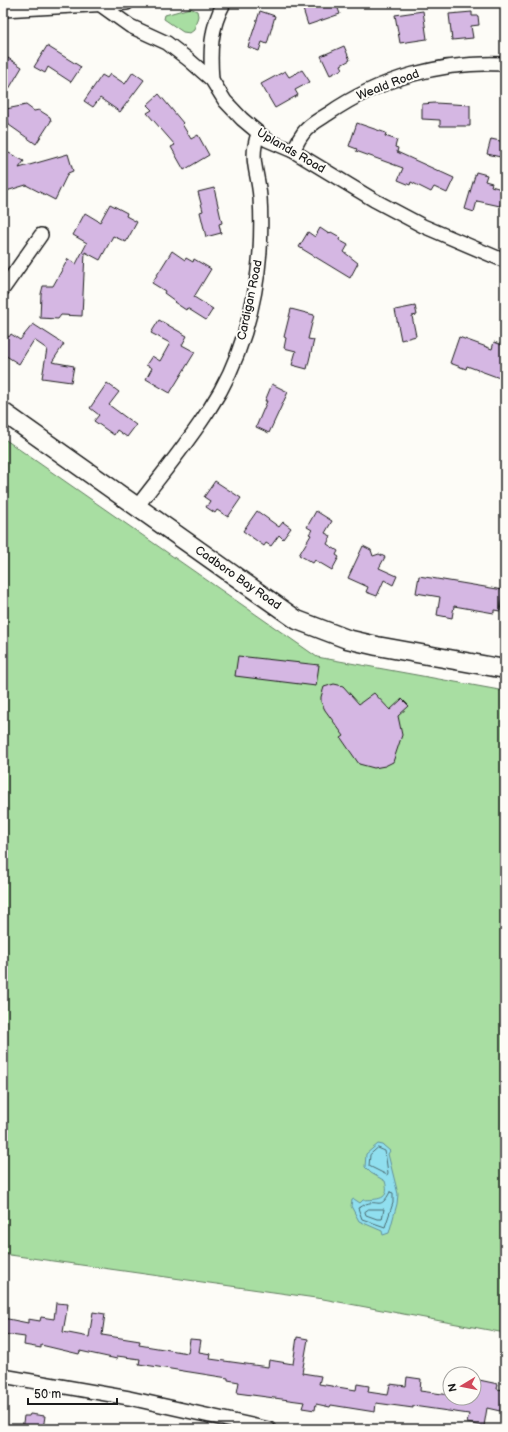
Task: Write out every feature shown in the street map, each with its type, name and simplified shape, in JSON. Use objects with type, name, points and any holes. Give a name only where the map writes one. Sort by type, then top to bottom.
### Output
[{"type":"main road","name":"Cadboro Bay Road","points":[[3,412],[136,508],[297,620],[348,639],[377,646],[505,669]]},
{"type":"street","points":[[3,10],[102,6],[127,3]]},
{"type":"street","points":[[212,80],[210,53],[215,24],[224,3]]},
{"type":"street","name":"Uplands Road","points":[[102,6],[130,26],[167,43],[212,80],[225,101],[258,134],[294,151],[374,200],[423,226],[505,261]]},
{"type":"street","name":"Weald Road","points":[[294,151],[302,134],[319,120],[350,100],[377,86],[419,72],[441,67],[505,64]]},
{"type":"street","name":"Cardigan Road","points":[[136,508],[189,440],[211,408],[238,352],[255,287],[260,251],[260,196],[254,148],[258,134]]},
{"type":"street","points":[[3,289],[41,235]]},
{"type":"street","points":[[3,1376],[129,1398],[269,1429]]},
{"type":"green space","points":[[190,8],[197,11],[198,16],[194,30],[190,33],[183,32],[164,19],[165,15]]},
{"type":"green space","points":[[3,438],[317,657],[505,691],[505,1333],[323,1299],[3,1254]]},
{"type":"water","points":[[378,1144],[383,1145],[390,1151],[388,1154],[398,1194],[397,1204],[389,1233],[383,1235],[382,1231],[359,1221],[351,1206],[352,1200],[354,1199],[360,1203],[363,1200],[382,1198],[386,1192],[385,1181],[371,1173],[365,1167],[366,1154]]},
{"type":"building","points":[[301,3],[336,3],[340,14],[308,25]]},
{"type":"building","points":[[260,11],[275,16],[267,44],[262,42],[259,51],[248,47]]},
{"type":"building","points":[[423,11],[427,39],[400,43],[395,15]]},
{"type":"building","points":[[472,12],[472,16],[478,16],[479,25],[471,26],[473,38],[452,40],[449,14]]},
{"type":"building","points":[[47,46],[81,67],[71,82],[48,67],[45,73],[34,67]]},
{"type":"building","points":[[344,46],[350,60],[341,65],[343,69],[330,75],[321,56]]},
{"type":"building","points":[[8,58],[22,67],[3,99],[3,66]]},
{"type":"building","points":[[302,70],[310,82],[295,90],[298,95],[275,108],[261,84],[285,71],[289,77]]},
{"type":"building","points":[[133,72],[144,80],[120,112],[100,98],[93,107],[84,101],[102,75],[107,78],[110,74],[125,84]]},
{"type":"building","points":[[159,94],[183,123],[182,124],[191,139],[198,135],[209,155],[184,170],[171,147],[175,145],[147,113],[152,110],[147,105]]},
{"type":"building","points":[[435,103],[470,105],[470,126],[440,126],[440,120],[422,119],[422,104]]},
{"type":"building","points":[[26,105],[34,111],[39,110],[50,117],[51,121],[36,144],[9,125],[6,109]]},
{"type":"building","points":[[357,123],[386,133],[385,136],[397,140],[395,147],[398,148],[397,152],[454,178],[447,193],[434,187],[431,192],[411,182],[410,185],[398,180],[403,168],[356,151],[357,149],[349,146]]},
{"type":"building","points":[[491,139],[505,142],[505,158],[487,154]]},
{"type":"building","points":[[3,150],[24,161],[19,168],[68,154],[73,171],[68,173],[55,200],[26,185],[3,192]]},
{"type":"building","points":[[476,172],[487,175],[485,181],[492,183],[491,186],[505,190],[500,206],[477,201],[474,212],[465,209]]},
{"type":"building","points":[[214,188],[222,223],[219,224],[221,233],[206,237],[200,212],[203,211],[198,192]]},
{"type":"building","points":[[110,204],[127,213],[126,216],[137,222],[126,242],[113,236],[100,260],[85,252],[82,316],[61,315],[58,319],[40,318],[41,294],[43,286],[53,286],[68,259],[76,264],[87,243],[73,235],[85,213],[100,222]]},
{"type":"building","points":[[320,228],[329,234],[331,232],[340,237],[339,240],[348,245],[344,252],[358,263],[350,278],[299,247],[308,232],[315,237]]},
{"type":"building","points":[[172,251],[185,260],[186,258],[193,262],[194,259],[211,269],[194,297],[213,309],[206,320],[174,302],[175,301],[164,293],[165,291],[152,283]]},
{"type":"building","points":[[415,306],[417,315],[412,316],[416,336],[401,340],[395,310]]},
{"type":"building","points":[[291,309],[314,315],[308,339],[314,340],[307,369],[292,365],[296,351],[284,348],[286,338],[284,337]]},
{"type":"building","points":[[159,320],[187,336],[182,345],[195,352],[170,393],[146,379],[152,368],[146,365],[152,356],[160,361],[170,343],[151,333]]},
{"type":"building","points":[[33,324],[64,344],[52,362],[74,366],[71,382],[42,378],[47,349],[34,340],[19,364],[3,354],[3,333],[9,337],[11,334],[20,340]]},
{"type":"building","points":[[459,337],[492,349],[494,342],[505,346],[502,353],[505,354],[505,380],[467,366],[466,369],[450,363]]},
{"type":"building","points":[[107,383],[119,392],[109,405],[136,425],[127,437],[117,430],[114,435],[94,421],[99,415],[90,408]]},
{"type":"building","points":[[272,384],[288,392],[269,433],[256,427],[267,401],[265,401]]},
{"type":"building","points":[[215,481],[241,498],[228,517],[217,510],[215,513],[206,507],[210,501],[204,497]]},
{"type":"building","points":[[257,511],[279,527],[283,522],[291,528],[283,539],[279,535],[271,546],[266,543],[264,546],[243,531]]},
{"type":"building","points":[[316,511],[332,521],[325,533],[331,536],[327,544],[338,551],[336,555],[339,557],[332,570],[315,560],[313,563],[299,555],[311,535],[309,534],[312,530],[307,527]]},
{"type":"building","points":[[363,546],[371,550],[373,556],[379,554],[385,557],[379,568],[397,576],[393,585],[384,580],[377,596],[366,592],[368,587],[348,578]]},
{"type":"building","points":[[419,576],[503,590],[500,611],[494,610],[494,613],[454,606],[452,618],[437,615],[440,597],[416,593]]},
{"type":"building","points":[[238,656],[319,665],[316,686],[235,676]]},
{"type":"building","points":[[334,684],[343,686],[359,704],[374,693],[390,710],[402,699],[409,706],[398,716],[402,735],[393,762],[385,766],[374,768],[359,764],[341,738],[344,736],[321,702],[324,687]]},
{"type":"building","points":[[56,1303],[68,1304],[63,1332],[89,1337],[93,1312],[105,1314],[102,1335],[140,1341],[139,1345],[188,1353],[190,1339],[201,1340],[199,1352],[211,1354],[210,1359],[268,1367],[269,1360],[293,1364],[297,1337],[308,1339],[302,1373],[321,1376],[319,1384],[356,1390],[357,1384],[369,1386],[368,1392],[388,1395],[390,1384],[406,1386],[407,1377],[421,1379],[420,1391],[442,1394],[442,1406],[482,1406],[482,1381],[498,1384],[497,1389],[504,1390],[500,1411],[487,1408],[484,1426],[467,1423],[469,1414],[413,1406],[413,1408],[376,1403],[375,1412],[316,1404],[315,1410],[302,1408],[304,1402],[237,1393],[239,1382],[228,1380],[228,1378],[139,1364],[140,1359],[117,1356],[117,1359],[80,1351],[79,1354],[41,1345],[41,1348],[24,1345],[25,1337],[3,1334],[3,1318],[28,1323],[28,1319],[40,1321],[41,1317],[54,1319]]},
{"type":"building","points":[[30,1414],[45,1416],[43,1429],[22,1429],[24,1416],[29,1416]]}]
